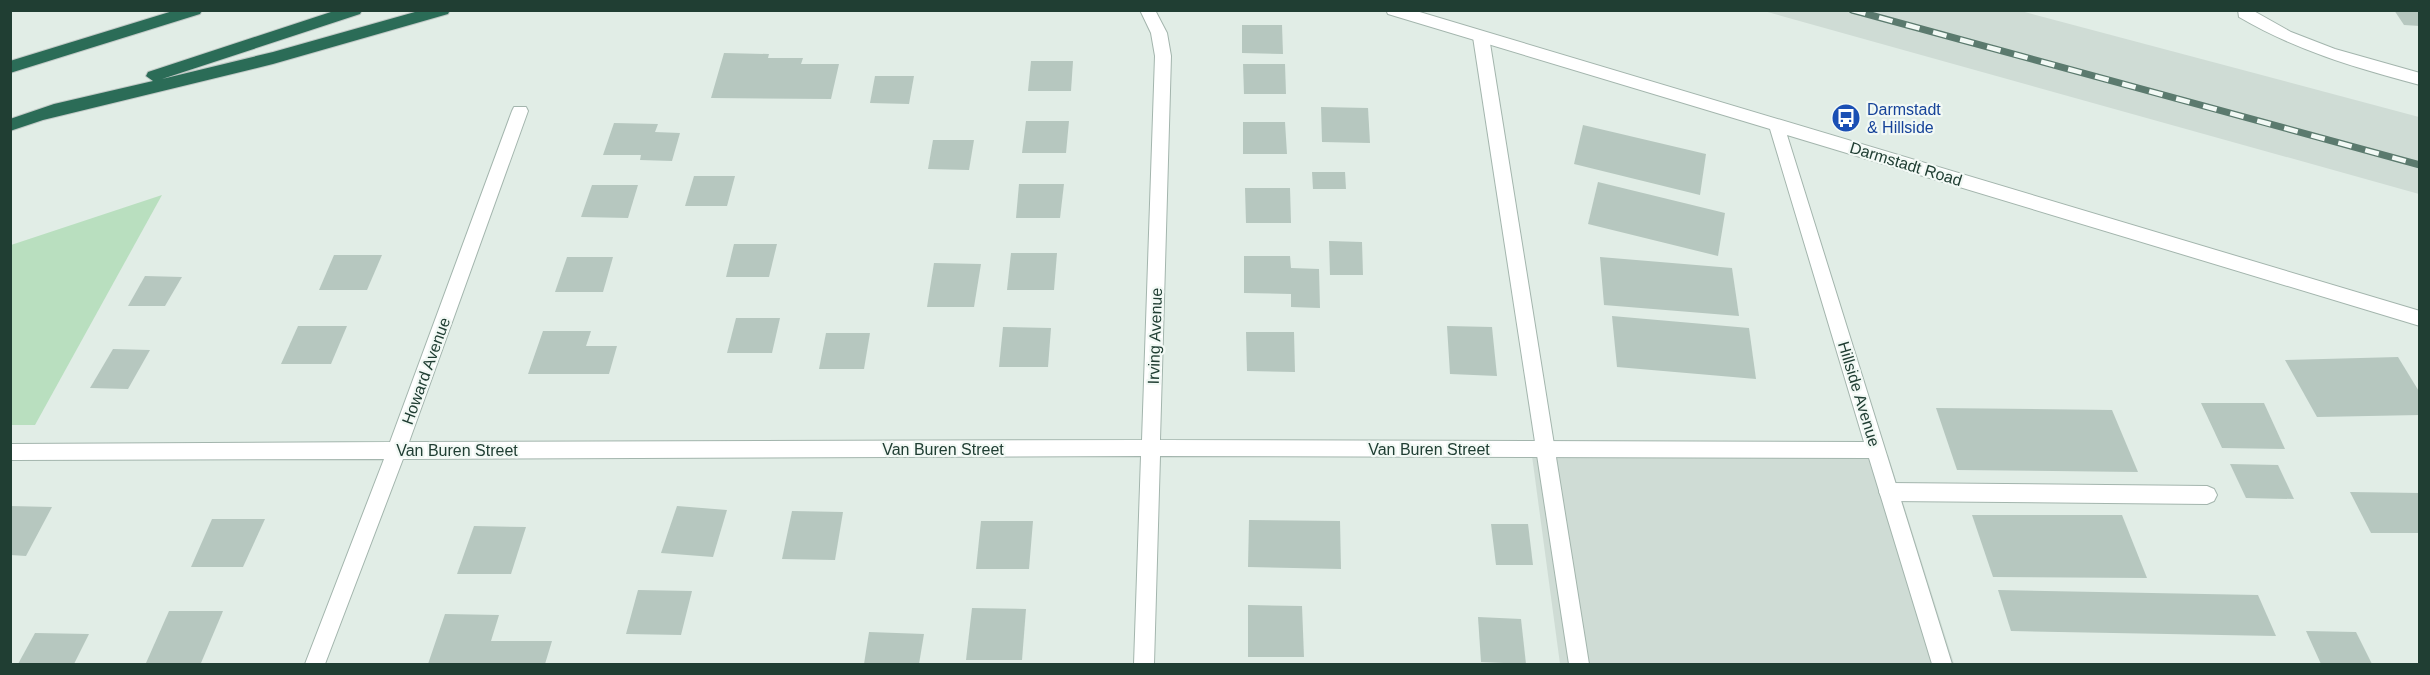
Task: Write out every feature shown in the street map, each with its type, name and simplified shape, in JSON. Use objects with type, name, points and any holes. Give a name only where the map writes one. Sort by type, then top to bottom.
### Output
[{"type":"highway","points":[[10,67],[195,10]]},
{"type":"highway","points":[[10,125],[356,10]]},
{"type":"highway","points":[[42,114],[273,58],[443,10]]},
{"type":"street","name":"Irving Avenue","points":[[1143,664],[1152,448],[1163,56],[1159,33],[1147,10]]},
{"type":"street","name":"Darmstadt Road","points":[[1393,10],[2420,319]]},
{"type":"street","points":[[2244,13],[2275,32],[2307,46],[2420,79]]},
{"type":"street","points":[[1481,37],[1579,664]]},
{"type":"street","name":"Howard Avenue","points":[[315,664],[397,450],[520,111]]},
{"type":"street","name":"Hillside Avenue","points":[[1776,124],[1942,664]]},
{"type":"street","name":"Van Buren Street","points":[[10,452],[1152,448],[1876,450]]},
{"type":"street","points":[[1889,492],[2207,495]]},
{"type":"shaded area","points":[[1764,11],[2021,11],[2419,117],[2419,194]]},
{"type":"shaded area","points":[[1888,455],[1954,664],[1560,664],[1532,456]]},
{"type":"green space","points":[[162,195],[35,425],[11,425],[11,245]]},
{"type":"building","points":[[2394,10],[2420,10],[2420,26],[2404,25]]},
{"type":"building","points":[[1242,25],[1282,25],[1283,54],[1242,53]]},
{"type":"building","points":[[724,53],[769,54],[768,58],[803,58],[801,64],[839,64],[831,99],[711,98]]},
{"type":"building","points":[[1031,61],[1073,61],[1071,91],[1028,91]]},
{"type":"building","points":[[1243,64],[1285,64],[1286,94],[1244,94]]},
{"type":"building","points":[[875,76],[914,76],[909,104],[870,103]]},
{"type":"building","points":[[1321,107],[1368,108],[1370,143],[1322,142]]},
{"type":"building","points":[[1026,121],[1069,121],[1066,153],[1022,153]]},
{"type":"building","points":[[1243,122],[1285,122],[1287,154],[1243,154]]},
{"type":"building","points":[[614,123],[658,124],[655,132],[680,133],[672,161],[640,160],[641,155],[603,155]]},
{"type":"building","points":[[1583,125],[1706,154],[1700,195],[1574,164]]},
{"type":"building","points":[[933,140],[974,140],[969,170],[928,169]]},
{"type":"building","points":[[1312,172],[1345,172],[1346,189],[1313,189]]},
{"type":"building","points":[[694,176],[735,176],[727,206],[685,206]]},
{"type":"building","points":[[1598,182],[1725,213],[1718,256],[1588,224]]},
{"type":"building","points":[[1019,184],[1064,184],[1060,218],[1016,218]]},
{"type":"building","points":[[592,185],[638,185],[628,218],[581,217]]},
{"type":"building","points":[[1245,188],[1290,188],[1291,223],[1246,223]]},
{"type":"building","points":[[1329,241],[1362,242],[1363,275],[1330,275]]},
{"type":"building","points":[[734,244],[777,244],[769,277],[726,277]]},
{"type":"building","points":[[1011,253],[1057,253],[1054,290],[1007,290]]},
{"type":"building","points":[[334,255],[382,255],[367,290],[319,290]]},
{"type":"building","points":[[1244,256],[1290,256],[1291,268],[1319,269],[1320,308],[1291,307],[1291,294],[1244,293]]},
{"type":"building","points":[[567,257],[613,257],[603,292],[555,292]]},
{"type":"building","points":[[1600,257],[1732,268],[1739,316],[1604,305]]},
{"type":"building","points":[[934,263],[981,264],[974,307],[927,307]]},
{"type":"building","points":[[145,276],[182,277],[165,306],[128,306]]},
{"type":"building","points":[[1612,316],[1749,328],[1756,379],[1617,367]]},
{"type":"building","points":[[736,318],[780,318],[772,353],[727,353]]},
{"type":"building","points":[[298,326],[347,326],[331,364],[281,364]]},
{"type":"building","points":[[1447,326],[1492,327],[1497,376],[1450,374]]},
{"type":"building","points":[[1003,327],[1051,328],[1048,367],[999,367]]},
{"type":"building","points":[[543,331],[591,331],[586,346],[617,346],[609,374],[528,374]]},
{"type":"building","points":[[1246,332],[1294,332],[1295,372],[1247,371]]},
{"type":"building","points":[[826,333],[870,333],[864,369],[819,369]]},
{"type":"building","points":[[113,349],[150,350],[128,389],[90,388]]},
{"type":"building","points":[[2398,357],[2420,393],[2420,415],[2317,417],[2285,360]]},
{"type":"building","points":[[2201,403],[2264,403],[2285,449],[2222,448]]},
{"type":"building","points":[[1936,408],[2112,410],[2138,472],[1957,470]]},
{"type":"building","points":[[2230,464],[2278,465],[2294,499],[2246,498]]},
{"type":"building","points":[[2350,492],[2420,493],[2420,533],[2371,533]]},
{"type":"building","points":[[10,506],[52,507],[26,556],[10,555]]},
{"type":"building","points":[[677,506],[727,510],[713,557],[661,553]]},
{"type":"building","points":[[792,511],[843,512],[835,560],[782,559]]},
{"type":"building","points":[[1972,515],[2122,515],[2147,578],[1993,577]]},
{"type":"building","points":[[212,519],[265,519],[243,567],[191,567]]},
{"type":"building","points":[[1249,520],[1340,521],[1341,569],[1248,567]]},
{"type":"building","points":[[981,521],[1033,521],[1029,569],[976,569]]},
{"type":"building","points":[[1491,524],[1528,524],[1533,565],[1496,565]]},
{"type":"building","points":[[474,526],[526,527],[511,574],[457,574]]},
{"type":"building","points":[[638,590],[692,591],[681,635],[626,634]]},
{"type":"building","points":[[1998,590],[2258,595],[2276,636],[2011,631]]},
{"type":"building","points":[[1248,605],[1302,606],[1304,657],[1248,657]]},
{"type":"building","points":[[972,608],[1026,609],[1022,660],[966,660]]},
{"type":"building","points":[[169,611],[223,611],[201,663],[146,663]]},
{"type":"building","points":[[445,614],[499,615],[491,641],[552,641],[545,664],[428,664]]},
{"type":"building","points":[[1478,617],[1521,619],[1526,664],[1481,662]]},
{"type":"building","points":[[2306,631],[2356,632],[2372,664],[2321,664]]},
{"type":"building","points":[[869,632],[924,634],[919,664],[864,664]]},
{"type":"building","points":[[35,633],[89,634],[74,664],[18,664]]},
{"type":"railway","points":[[1852,10],[2420,165]]},
{"type":"place","name":"Darmstadt & Hillside","points":[[1846,118]]}]
